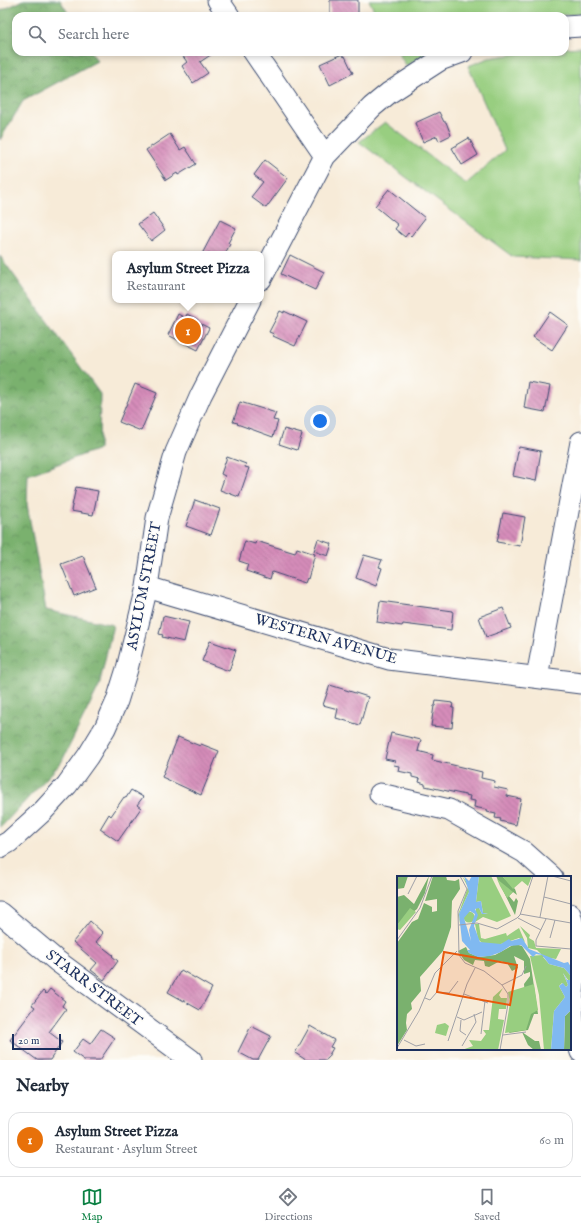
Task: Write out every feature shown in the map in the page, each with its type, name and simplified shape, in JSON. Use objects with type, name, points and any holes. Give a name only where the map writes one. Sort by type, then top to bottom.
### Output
[{"type":"street","points":[[218,0],[226,12]]},
{"type":"street","points":[[569,27],[581,26]]},
{"type":"street","points":[[257,56],[326,156]]},
{"type":"street","points":[[264,273],[326,156],[372,107],[389,93],[440,60],[451,56]]},
{"type":"street","name":"ASYLUM STREET","points":[[0,847],[9,842],[43,811],[67,785],[88,756],[105,728],[117,701],[127,669],[147,587],[157,518],[176,452],[201,395],[248,303]]},
{"type":"street","points":[[537,677],[581,442]]},
{"type":"street","name":"WESTERN AVENUE","points":[[147,587],[389,659],[581,683]]},
{"type":"street","points":[[380,794],[449,810],[524,852],[551,876]]},
{"type":"street","name":"STARR STREET","points":[[0,913],[57,961],[191,1060]]},
{"type":"street","points":[[571,917],[575,930],[577,945],[573,995],[573,1017],[575,1032],[581,1052]]},
{"type":"green space","points":[[24,0],[60,0],[68,12],[12,12],[12,56],[94,56],[97,61],[23,101],[0,140],[0,11]]},
{"type":"green space","points":[[369,0],[581,0],[581,14],[569,15],[569,12],[375,12]]},
{"type":"green space","points":[[581,47],[581,260],[513,257],[359,142],[385,122],[466,184],[505,150],[468,66],[489,58],[503,56],[569,56],[569,48]]},
{"type":"green space","points":[[400,56],[422,56],[406,66]]},
{"type":"green space","points":[[0,256],[100,394],[99,449],[28,475],[27,504],[46,610],[113,625],[99,686],[61,763],[0,828]]},
{"type":"building","points":[[330,0],[358,0],[358,12],[330,12]]},
{"type":"building","points":[[183,56],[209,56],[200,62],[208,73],[193,83],[182,66],[187,62]]},
{"type":"building","points":[[338,56],[345,56],[353,73],[330,85],[320,64]]},
{"type":"building","points":[[439,112],[444,122],[446,122],[451,135],[439,141],[437,136],[423,142],[415,123]]},
{"type":"building","points":[[170,134],[180,150],[185,147],[196,164],[178,175],[177,173],[166,180],[146,150]]},
{"type":"building","points":[[469,138],[478,155],[462,165],[452,148]]},
{"type":"building","points":[[265,160],[288,178],[266,208],[251,197],[263,182],[254,175]]},
{"type":"building","points":[[389,189],[425,218],[411,236],[408,233],[405,237],[395,229],[398,225],[375,206]]},
{"type":"building","points":[[153,213],[165,230],[151,241],[138,224]]},
{"type":"building","points":[[220,220],[236,228],[228,243],[230,244],[226,251],[204,251]]},
{"type":"building","points":[[290,255],[324,272],[315,290],[281,274]]},
{"type":"building","points":[[280,311],[284,313],[284,311],[307,322],[295,346],[273,336],[274,334],[269,332]]},
{"type":"building","points":[[550,312],[568,325],[552,350],[533,337]]},
{"type":"building","points":[[178,314],[185,318],[187,314],[198,320],[197,322],[209,328],[198,350],[168,335]]},
{"type":"building","points":[[528,382],[550,386],[545,412],[524,408]]},
{"type":"building","points":[[135,384],[157,393],[141,431],[119,422]]},
{"type":"building","points":[[240,402],[276,413],[273,420],[278,421],[273,437],[233,422]]},
{"type":"building","points":[[284,429],[302,434],[297,450],[279,444]]},
{"type":"building","points":[[519,447],[541,451],[536,481],[513,476]]},
{"type":"building","points":[[227,457],[246,464],[245,467],[249,468],[239,497],[220,490],[225,476],[221,474]]},
{"type":"building","points":[[76,487],[98,491],[93,515],[71,511]]},
{"type":"building","points":[[195,500],[220,509],[211,535],[186,526]]},
{"type":"building","points":[[503,513],[525,517],[520,546],[497,542]]},
{"type":"building","points":[[318,539],[332,544],[328,556],[314,551]]},
{"type":"building","points":[[245,541],[255,544],[256,541],[295,553],[297,548],[315,554],[308,579],[307,578],[305,583],[272,572],[270,579],[246,571],[248,564],[239,561]]},
{"type":"building","points":[[364,555],[382,560],[379,567],[382,568],[376,586],[356,578]]},
{"type":"building","points":[[83,556],[96,587],[74,596],[61,564]]},
{"type":"building","points":[[380,601],[453,611],[451,630],[403,624],[402,626],[377,622]]},
{"type":"building","points":[[503,608],[511,628],[486,637],[479,617]]},
{"type":"building","points":[[163,616],[189,622],[184,642],[162,637],[163,635],[159,634]]},
{"type":"building","points":[[210,641],[236,650],[229,671],[202,661]]},
{"type":"building","points":[[330,685],[368,697],[360,725],[336,718],[338,709],[323,705]]},
{"type":"building","points":[[436,701],[453,703],[452,728],[431,726]]},
{"type":"building","points":[[391,733],[421,740],[418,751],[433,755],[432,760],[482,772],[481,778],[495,781],[494,787],[508,790],[507,796],[521,799],[516,825],[500,821],[501,819],[495,818],[496,814],[487,812],[488,810],[474,807],[475,801],[469,800],[470,796],[425,786],[425,784],[419,782],[420,779],[412,777],[412,774],[398,771],[399,766],[394,765],[395,761],[385,759]]},
{"type":"building","points":[[178,737],[200,746],[201,744],[219,751],[201,795],[162,777]]},
{"type":"building","points":[[131,790],[143,797],[137,805],[141,808],[118,841],[100,829],[109,814],[111,816],[124,797],[126,798]]},
{"type":"building","points":[[90,921],[103,933],[96,942],[113,955],[112,956],[118,961],[104,980],[91,970],[97,963],[73,942]]},
{"type":"building","points":[[181,970],[212,988],[200,1010],[168,992]]},
{"type":"building","points":[[50,989],[65,1001],[62,1006],[66,1009],[49,1032],[62,1042],[50,1060],[37,1060],[10,1040],[35,1007],[32,1005],[43,991],[46,994]]},
{"type":"building","points":[[251,1026],[271,1036],[258,1060],[253,1060],[238,1052]]},
{"type":"building","points":[[310,1026],[334,1040],[330,1047],[333,1048],[326,1060],[306,1060],[295,1053]]},
{"type":"building","points":[[101,1029],[115,1038],[100,1060],[84,1060],[73,1052],[83,1039],[90,1044]]},
{"type":"place","name":"Asylum Street Pizza","points":[[188,331]]}]
